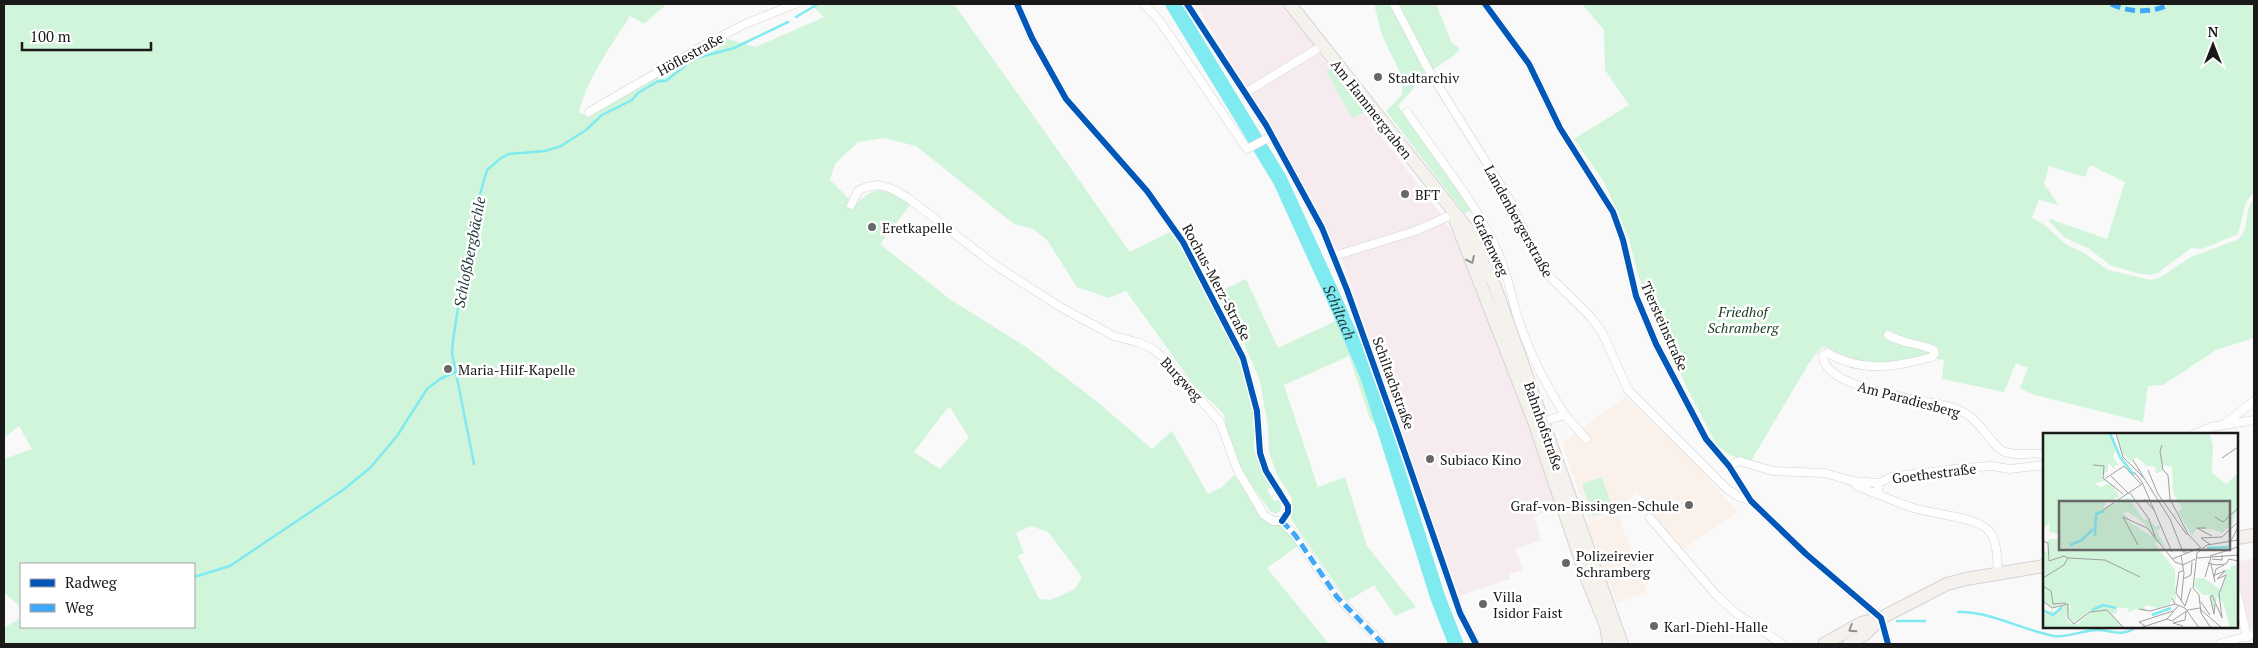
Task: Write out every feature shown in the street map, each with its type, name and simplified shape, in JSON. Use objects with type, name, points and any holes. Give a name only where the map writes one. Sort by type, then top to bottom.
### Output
[{"type":"main road","name":"Am Hammergraben","points":[[1290,4],[1454,214]]},
{"type":"main road","name":"Bahnhofstraße","points":[[1454,214],[1461,238],[1539,423],[1622,644]]},
{"type":"main road","name":"Bahnhofstraße","points":[[1539,423],[1584,570],[1606,626],[1609,644]]},
{"type":"main road","points":[[2238,538],[2254,535]]},
{"type":"main road","points":[[1824,644],[1862,623],[1881,618],[1947,584],[2043,566]]},
{"type":"main road","points":[[1849,644],[1865,634],[1881,618]]},
{"type":"street","name":"Höflestraße","points":[[589,112],[710,42],[745,24],[795,4]]},
{"type":"street","name":"Rochus-Merz-Straße","points":[[1017,4],[1032,38],[1066,99],[1147,191],[1168,219],[1183,242],[1235,340],[1243,358],[1257,411],[1260,453],[1266,471],[1288,506],[1288,512],[1282,521]]},
{"type":"street","points":[[1144,4],[1159,20],[1247,149],[1269,138]]},
{"type":"street","name":"Schiltachstraße","points":[[1187,4],[1245,93],[1269,138],[1312,207],[1334,256],[1396,425],[1460,613],[1476,644]]},
{"type":"street","name":"Landenbergerstraße","points":[[1394,4],[1428,69],[1508,197],[1544,271],[1590,316],[1602,332],[1628,390],[1726,488],[1737,496],[1751,501]]},
{"type":"street","name":"Tiersteinstraße","points":[[1484,4],[1529,64],[1560,128],[1613,212],[1623,240],[1636,296],[1656,344],[1706,439],[1729,466],[1751,501],[1806,554],[1881,618]]},
{"type":"street","points":[[1245,93],[1322,46]]},
{"type":"street","name":"Grafenweg","points":[[1407,112],[1473,208],[1487,232],[1501,260],[1516,313],[1541,378],[1565,415],[1586,439]]},
{"type":"street","name":"Burgweg","points":[[851,204],[858,191],[866,187],[879,185],[892,188],[908,198],[995,265],[1042,296],[1095,328],[1153,349],[1166,360],[1220,422],[1237,469],[1264,515],[1273,521],[1282,521],[1295,535],[1337,596],[1383,644]]},
{"type":"street","points":[[1334,256],[1415,231],[1454,214]]},
{"type":"street","name":"Am Paradiesberg","points":[[1888,335],[1905,343],[1929,347],[1935,353],[1932,357],[1919,361],[1881,366],[1858,367],[1828,353],[1823,355],[1823,360],[1829,368],[1847,381],[1906,399],[1934,403],[1965,414],[1976,421],[1993,443],[2004,451],[2012,454],[2043,454]]},
{"type":"street","points":[[2225,425],[2254,401]]},
{"type":"street","points":[[1539,423],[1565,415]]},
{"type":"street","points":[[2196,433],[2211,427],[2254,420]]},
{"type":"street","points":[[1729,466],[1739,461],[1772,471],[1825,472],[1852,481],[1879,483]]},
{"type":"street","name":"Goethestraße","points":[[1998,573],[1995,543],[1987,528],[1976,523],[1916,509],[1877,494],[1879,483],[1891,477],[1963,468],[1991,466],[2010,469],[2043,465]]},
{"type":"street","points":[[1852,481],[1857,486],[1877,494]]},
{"type":"street","points":[[1650,518],[1717,596],[1736,613],[1782,644]]},
{"type":"street","points":[[2220,644],[2250,635],[2238,596]]},
{"type":"street","points":[[1881,618],[1888,644]]},
{"type":"shaded area","points":[[1195,4],[1284,4],[1439,212],[1458,242],[1509,365],[1558,507],[1534,516],[1541,540],[1515,549],[1523,570],[1509,574],[1510,579],[1459,596],[1342,259],[1262,112]]},
{"type":"shaded area","points":[[1626,396],[1699,467],[1737,512],[1681,551],[1637,492],[1618,510],[1589,521],[1562,443]]},
{"type":"shaded area","points":[[1617,512],[1647,592],[1617,603],[1587,524]]},
{"type":"shaded area","points":[[2254,558],[2254,628],[2250,629],[2238,579],[2238,562]]},
{"type":"green space","points":[[4,4],[667,4],[644,24],[630,16],[588,86],[579,112],[589,117],[601,108],[725,38],[756,47],[824,17],[810,4],[954,4],[1130,252],[1174,230],[1230,333],[1239,355],[1255,405],[1255,453],[1261,468],[1273,486],[1267,490],[1274,501],[1280,499],[1281,510],[1276,514],[1271,512],[1240,470],[1229,446],[1224,414],[1193,384],[1126,291],[1109,298],[1077,287],[1047,240],[1033,229],[1014,224],[916,146],[883,138],[858,142],[835,164],[830,180],[855,205],[869,193],[882,190],[896,194],[911,204],[880,244],[951,300],[1026,347],[1100,404],[1152,449],[1172,431],[1208,494],[1222,487],[1234,475],[1250,496],[1257,512],[1266,521],[1284,526],[1299,545],[1267,568],[1329,644],[4,644],[4,628],[20,619],[20,628],[195,628],[195,563],[20,563],[20,607],[4,592],[4,459],[32,449],[19,426],[4,438]],"holes":[[[950,407],[969,438],[940,469],[914,452]],[[1031,526],[1048,532],[1082,577],[1075,589],[1050,600],[1039,599],[1018,556],[1024,553],[1016,533]]]},
{"type":"green space","points":[[1374,4],[1436,4],[1452,43],[1460,48],[1455,55],[1427,73],[1398,106],[1471,210],[1465,214],[1386,111],[1402,95],[1403,79],[1382,35]]},
{"type":"green space","name":"Friedhof Schramberg","points":[[1582,4],[2254,4],[2254,192],[2246,202],[2238,234],[2202,249],[2191,248],[2158,273],[2151,275],[2136,273],[2110,265],[2088,248],[2065,238],[2049,221],[2050,219],[2107,239],[2125,182],[2090,165],[2085,177],[2049,166],[2044,184],[2059,205],[2039,200],[2032,218],[2043,224],[2067,245],[2084,253],[2108,270],[2150,280],[2159,278],[2191,257],[2239,239],[2245,230],[2248,209],[2254,198],[2254,338],[2216,350],[2163,385],[2148,386],[2143,422],[2031,394],[2020,388],[2028,368],[2016,363],[2004,392],[1942,379],[1944,360],[1923,359],[1859,363],[1849,360],[1825,347],[1818,351],[1809,363],[1751,461],[1729,455],[1716,444],[1686,386],[1638,275],[1629,239],[1604,182],[1574,139],[1629,105],[1605,70],[1604,30]]},
{"type":"green space","points":[[1331,69],[1364,112],[1352,118],[1326,71]]},
{"type":"green space","points":[[1246,279],[1278,348],[1340,319],[1365,379],[1379,424],[1375,425],[1370,419],[1349,356],[1284,385],[1318,487],[1345,477],[1367,546],[1416,607],[1395,616],[1374,585],[1347,601],[1291,519],[1292,498],[1277,475],[1269,452],[1268,427],[1260,381],[1240,334],[1216,293]]},
{"type":"green space","points":[[1602,477],[1613,510],[1593,516],[1582,484]]},
{"type":"waterway","name":"Schloßbergbächle","points":[[796,17],[818,4]]},
{"type":"waterway","name":"Schiltach","points":[[1173,4],[1280,180],[1333,296],[1368,377],[1438,598],[1456,644]]},
{"type":"waterway","name":"Schloßbergbächle","points":[[474,464],[452,353],[471,226],[487,170],[509,154],[545,151],[561,146],[586,130],[602,115],[632,100],[638,93],[658,81],[666,81],[693,59],[734,48],[788,22]]},
{"type":"waterway","points":[[195,577],[230,566],[343,490],[370,468],[397,436],[427,389],[440,379],[455,372]]},
{"type":"waterway","points":[[1958,612],[1982,614],[2054,636],[2066,636],[2094,630],[2123,633],[2134,628]]},
{"type":"waterway","points":[[1897,621],[1925,621]]},
{"type":"marked path","points":[[2111,4],[2125,9],[2140,11],[2148,11],[2169,4]]},
{"type":"marked path","points":[[1282,521],[1295,535],[1337,597],[1383,644]]},
{"type":"cycle path","points":[[1017,4],[1032,38],[1066,99],[1147,191],[1183,242],[1243,358],[1257,411],[1260,453],[1266,471],[1288,506],[1288,512],[1282,521]]},
{"type":"cycle path","points":[[1187,4],[1266,125],[1322,228],[1347,290],[1460,613],[1476,644]]},
{"type":"cycle path","points":[[1485,4],[1529,64],[1560,128],[1613,212],[1623,240],[1636,296],[1656,344],[1706,439],[1729,466],[1751,501],[1806,554],[1881,618],[1888,644]]},
{"type":"place","name":"Stadtarchiv","points":[[1378,77]]},
{"type":"place","name":"BFT","points":[[1405,194]]},
{"type":"place","name":"Eretkapelle","points":[[872,227]]},
{"type":"place","name":"Maria-Hilf-Kapelle","points":[[448,369]]},
{"type":"place","name":"Subiaco Kino","points":[[1430,459]]},
{"type":"place","name":"Graf-von-Bissingen-Schule","points":[[1689,505]]},
{"type":"place","name":"Polizeirevier Schramberg","points":[[1566,563]]},
{"type":"place","name":"Villa Isidor Faist","points":[[1483,604]]},
{"type":"place","name":"Karl-Diehl-Halle","points":[[1654,626]]}]
